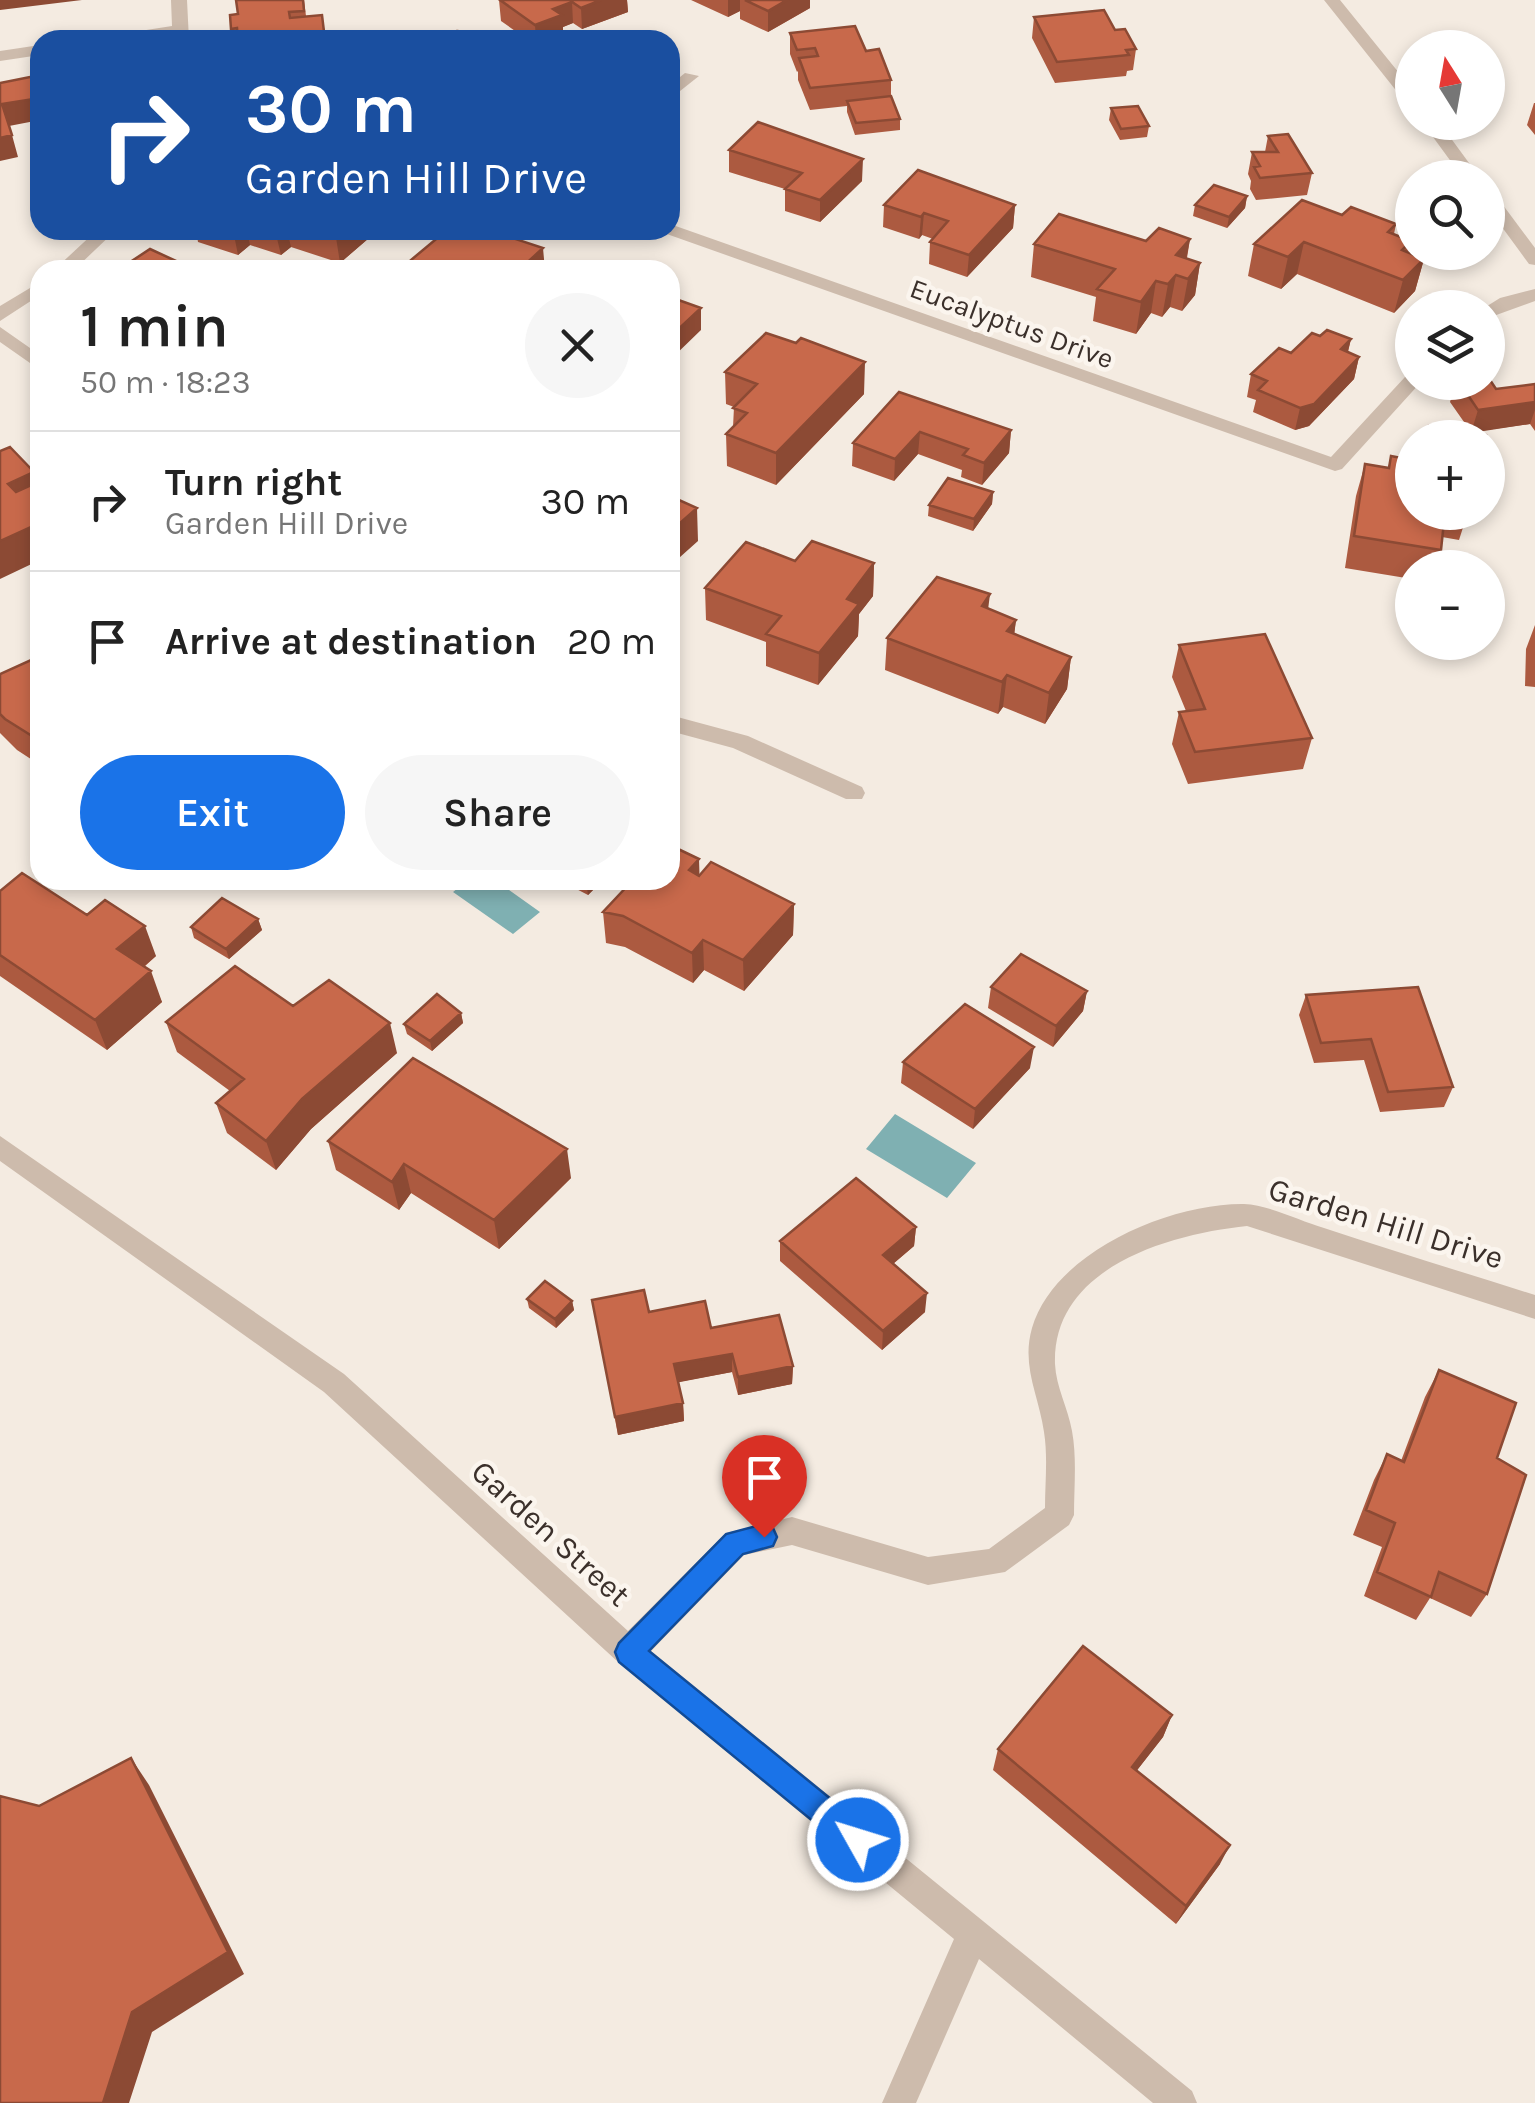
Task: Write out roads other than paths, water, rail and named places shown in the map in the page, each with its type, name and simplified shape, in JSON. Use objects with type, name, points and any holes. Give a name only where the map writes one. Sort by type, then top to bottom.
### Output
[{"type":"street","points":[[179,0],[181,30]]},
{"type":"street","points":[[1332,0],[1395,78]]},
{"type":"street","points":[[0,56],[30,52]]},
{"type":"street","points":[[680,85],[691,76]]},
{"type":"street","points":[[1505,220],[1535,260]]},
{"type":"street","name":"Eucalyptus Drive","points":[[680,233],[1335,466],[1395,400]]},
{"type":"street","points":[[74,260],[96,240]]},
{"type":"street","points":[[0,315],[30,293]]},
{"type":"street","points":[[1505,303],[1535,294]]},
{"type":"street","points":[[0,333],[30,356]]},
{"type":"street","points":[[680,726],[740,742],[854,793]]},
{"type":"street","name":"Garden Street","points":[[0,1147],[334,1383],[629,1652],[1180,2103]]},
{"type":"street","name":"Garden Hill Drive","points":[[629,1652],[736,1543],[792,1531],[928,1571],[995,1562],[1058,1515],[1058,1433],[1041,1362],[1053,1304],[1100,1262],[1152,1233],[1206,1217],[1246,1215],[1535,1307]]},
{"type":"street","points":[[899,2103],[973,1934]]},
{"type":"water","points":[[509,890],[540,912],[513,934],[453,892]]},
{"type":"water","points":[[895,1114],[976,1163],[947,1198],[866,1149]]}]
